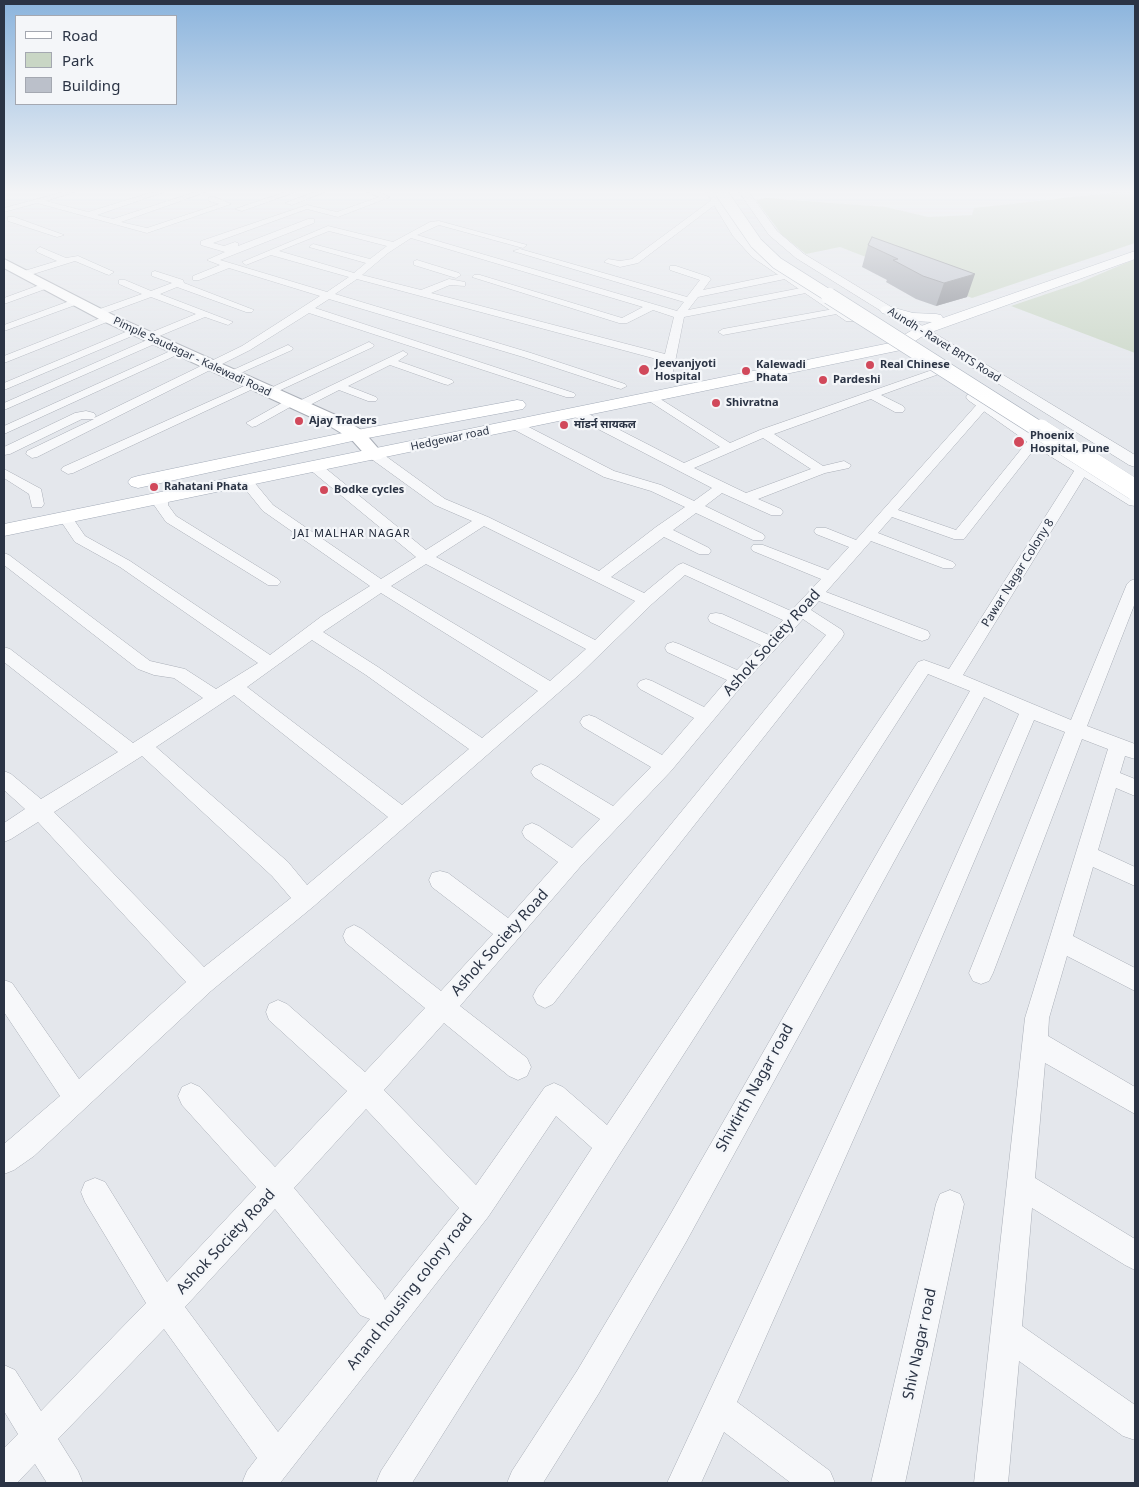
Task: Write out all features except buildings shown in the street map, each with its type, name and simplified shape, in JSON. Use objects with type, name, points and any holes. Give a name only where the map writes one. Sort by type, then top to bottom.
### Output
[{"type":"main road","points":[[774,261],[1135,490]]},
{"type":"main road","points":[[792,261],[1135,471]]},
{"type":"main road","points":[[895,347],[917,329],[936,318],[1017,294],[1103,261]]},
{"type":"main road","points":[[917,329],[1116,261]]},
{"type":"main road","name":"Pimple Saudagar - Kalewadi Road","points":[[4,263],[103,316],[334,421],[357,435],[375,454]]},
{"type":"main road","points":[[887,310],[912,317],[936,318]]},
{"type":"main road","name":"Hedgewar road","points":[[4,530],[515,425],[621,386],[917,329]]},
{"type":"main road","name":"Hedgewar road","points":[[124,486],[357,435],[572,404],[650,397],[895,347]]},
{"type":"main road","points":[[29,506],[56,500]]},
{"type":"street","points":[[24,274],[64,261]]},
{"type":"street","points":[[84,261],[109,272]]},
{"type":"street","points":[[216,261],[527,355],[621,386]]},
{"type":"street","points":[[304,261],[670,359]]},
{"type":"street","points":[[437,269],[454,261]]},
{"type":"street","points":[[500,261],[679,315],[806,290]]},
{"type":"street","points":[[567,261],[693,297],[785,276]]},
{"type":"street","points":[[608,262],[620,264],[632,261]]},
{"type":"street","points":[[765,261],[1036,440],[1135,501]]},
{"type":"street","name":"Aundh - Ravet BRTS Road","points":[[808,261],[1135,462]]},
{"type":"street","points":[[32,454],[246,348],[328,295],[339,282],[355,276],[372,262]]},
{"type":"street","points":[[417,263],[456,274]]},
{"type":"street","points":[[279,264],[307,272]]},
{"type":"street","points":[[197,275],[229,265]]},
{"type":"street","points":[[666,377],[670,359],[668,346],[679,315],[706,279],[673,268]]},
{"type":"street","points":[[155,274],[180,282],[177,284]]},
{"type":"street","points":[[476,277],[624,320],[652,307]]},
{"type":"street","points":[[122,282],[228,322]]},
{"type":"street","points":[[423,294],[449,282],[462,284]]},
{"type":"street","points":[[4,360],[177,284],[248,310]]},
{"type":"street","points":[[4,300],[46,286]]},
{"type":"street","points":[[478,298],[534,312]]},
{"type":"street","points":[[4,328],[75,302]]},
{"type":"street","points":[[4,407],[231,303]]},
{"type":"street","points":[[307,309],[572,404],[721,487],[776,512]]},
{"type":"street","points":[[723,332],[839,311]]},
{"type":"street","points":[[4,387],[135,331]]},
{"type":"street","points":[[268,392],[369,345]]},
{"type":"street","points":[[230,374],[288,348]]},
{"type":"street","points":[[4,430],[177,350]]},
{"type":"street","points":[[252,422],[339,386],[403,354]]},
{"type":"street","points":[[389,361],[448,382]]},
{"type":"street","points":[[375,368],[392,374]]},
{"type":"street","points":[[685,467],[764,433],[934,372]]},
{"type":"street","points":[[68,470],[253,385]]},
{"type":"street","points":[[339,386],[372,399]]},
{"type":"street","points":[[872,395],[899,409]]},
{"type":"street","points":[[650,397],[729,448]]},
{"type":"street","name":"Ashok Society Road","points":[[4,1472],[165,1306],[442,1008],[573,861],[664,766],[739,678],[798,615],[984,404]]},
{"type":"street","points":[[5,452],[82,415],[100,420]]},
{"type":"street","points":[[515,425],[609,474],[656,488],[758,542],[831,577]]},
{"type":"street","points":[[764,433],[821,470]]},
{"type":"street","points":[[888,511],[959,536],[1036,440]]},
{"type":"street","points":[[375,454],[440,502],[483,520],[646,600]]},
{"type":"street","points":[[747,498],[821,470],[844,465]]},
{"type":"street","points":[[314,466],[425,557],[596,648]]},
{"type":"street","name":"Pawar Nagar Colony 8","points":[[953,678],[1083,468]]},
{"type":"street","points":[[4,473],[36,492],[29,506]]},
{"type":"street","points":[[244,480],[268,508],[380,586],[551,690]]},
{"type":"street","points":[[600,577],[721,487]]},
{"type":"street","points":[[162,497],[161,505],[171,519],[273,582]]},
{"type":"street","points":[[65,516],[80,539],[125,564],[270,663]]},
{"type":"street","points":[[4,833],[137,750],[270,663],[311,632],[380,586],[483,520]]},
{"type":"street","points":[[662,530],[704,551]]},
{"type":"street","points":[[822,531],[948,565]]},
{"type":"street","points":[[4,558],[144,664],[154,669],[179,673],[216,698]]},
{"type":"street","points":[[4,1160],[24,1146],[77,1099],[203,983],[306,899],[551,690],[646,600],[683,568],[798,615],[836,634],[545,996]]},
{"type":"street","points":[[981,973],[1135,584]]},
{"type":"street","points":[[816,594],[922,635]]},
{"type":"street","points":[[716,618],[772,643]]},
{"type":"street","points":[[311,632],[372,671],[482,748]]},
{"type":"street","points":[[673,648],[739,678]]},
{"type":"street","points":[[4,653],[137,750],[280,869],[306,899]]},
{"type":"street","points":[[393,1483],[609,1145],[924,666],[980,688],[1029,711],[1127,748],[1111,777],[1037,1018],[991,1483]]},
{"type":"street","points":[[646,685],[707,717]]},
{"type":"street","points":[[234,686],[402,818]]},
{"type":"street","name":"Shivtirth Nagar road","points":[[524,1483],[588,1382],[676,1232],[980,688]]},
{"type":"street","points":[[684,1483],[909,988],[1029,711]]},
{"type":"street","points":[[589,722],[664,766]]},
{"type":"street","points":[[541,772],[615,818]]},
{"type":"street","points":[[1111,777],[1135,788]]},
{"type":"street","points":[[4,779],[40,810],[203,983]]},
{"type":"street","points":[[532,832],[573,861]]},
{"type":"street","points":[[1086,854],[1135,877]]},
{"type":"street","points":[[440,880],[510,933]]},
{"type":"street","points":[[354,936],[518,1068]]},
{"type":"street","points":[[1060,941],[1135,980]]},
{"type":"street","points":[[4,991],[77,1099]]},
{"type":"street","points":[[278,1012],[366,1090],[478,1207]]},
{"type":"street","points":[[1034,1042],[1135,1101]]},
{"type":"street","points":[[191,1096],[276,1188],[371,1304]]},
{"type":"street","name":"Anand housing colony road","points":[[269,1471],[478,1207],[554,1096],[609,1145]]},
{"type":"street","points":[[1021,1185],[1135,1255]]},
{"type":"street","points":[[95,1192],[269,1471]]},
{"type":"street","name":"Shiv Nagar road","points":[[888,1483],[950,1204]]},
{"type":"street","points":[[1007,1334],[1135,1424]]},
{"type":"street","points":[[4,1381],[36,1437],[66,1483]]},
{"type":"street","points":[[718,1408],[818,1483]]},
{"type":"green space","points":[[877,261],[1080,261],[972,298]]},
{"type":"green space","points":[[1129,261],[1135,261],[1135,353],[1011,306],[1079,283]]},
{"type":"place","name":"Real Chinese","points":[[870,365]]},
{"type":"place","name":"Jeevanjyoti Hospital","points":[[644,370]]},
{"type":"place","name":"Kalewadi Phata","points":[[746,371]]},
{"type":"place","name":"Pardeshi","points":[[823,380]]},
{"type":"place","name":"Shivratna","points":[[716,403]]},
{"type":"place","name":"Ajay Traders","points":[[299,421]]},
{"type":"place","name":"मॉडर्न सायकल","points":[[564,425]]},
{"type":"place","name":"Phoenix Hospital, Pune","points":[[1019,442]]},
{"type":"place","name":"Rahatani Phata","points":[[154,487]]},
{"type":"place","name":"Bodke cycles","points":[[324,490]]},
{"type":"district","name":"JAI MALHAR NAGAR","points":[[352,534]]}]
